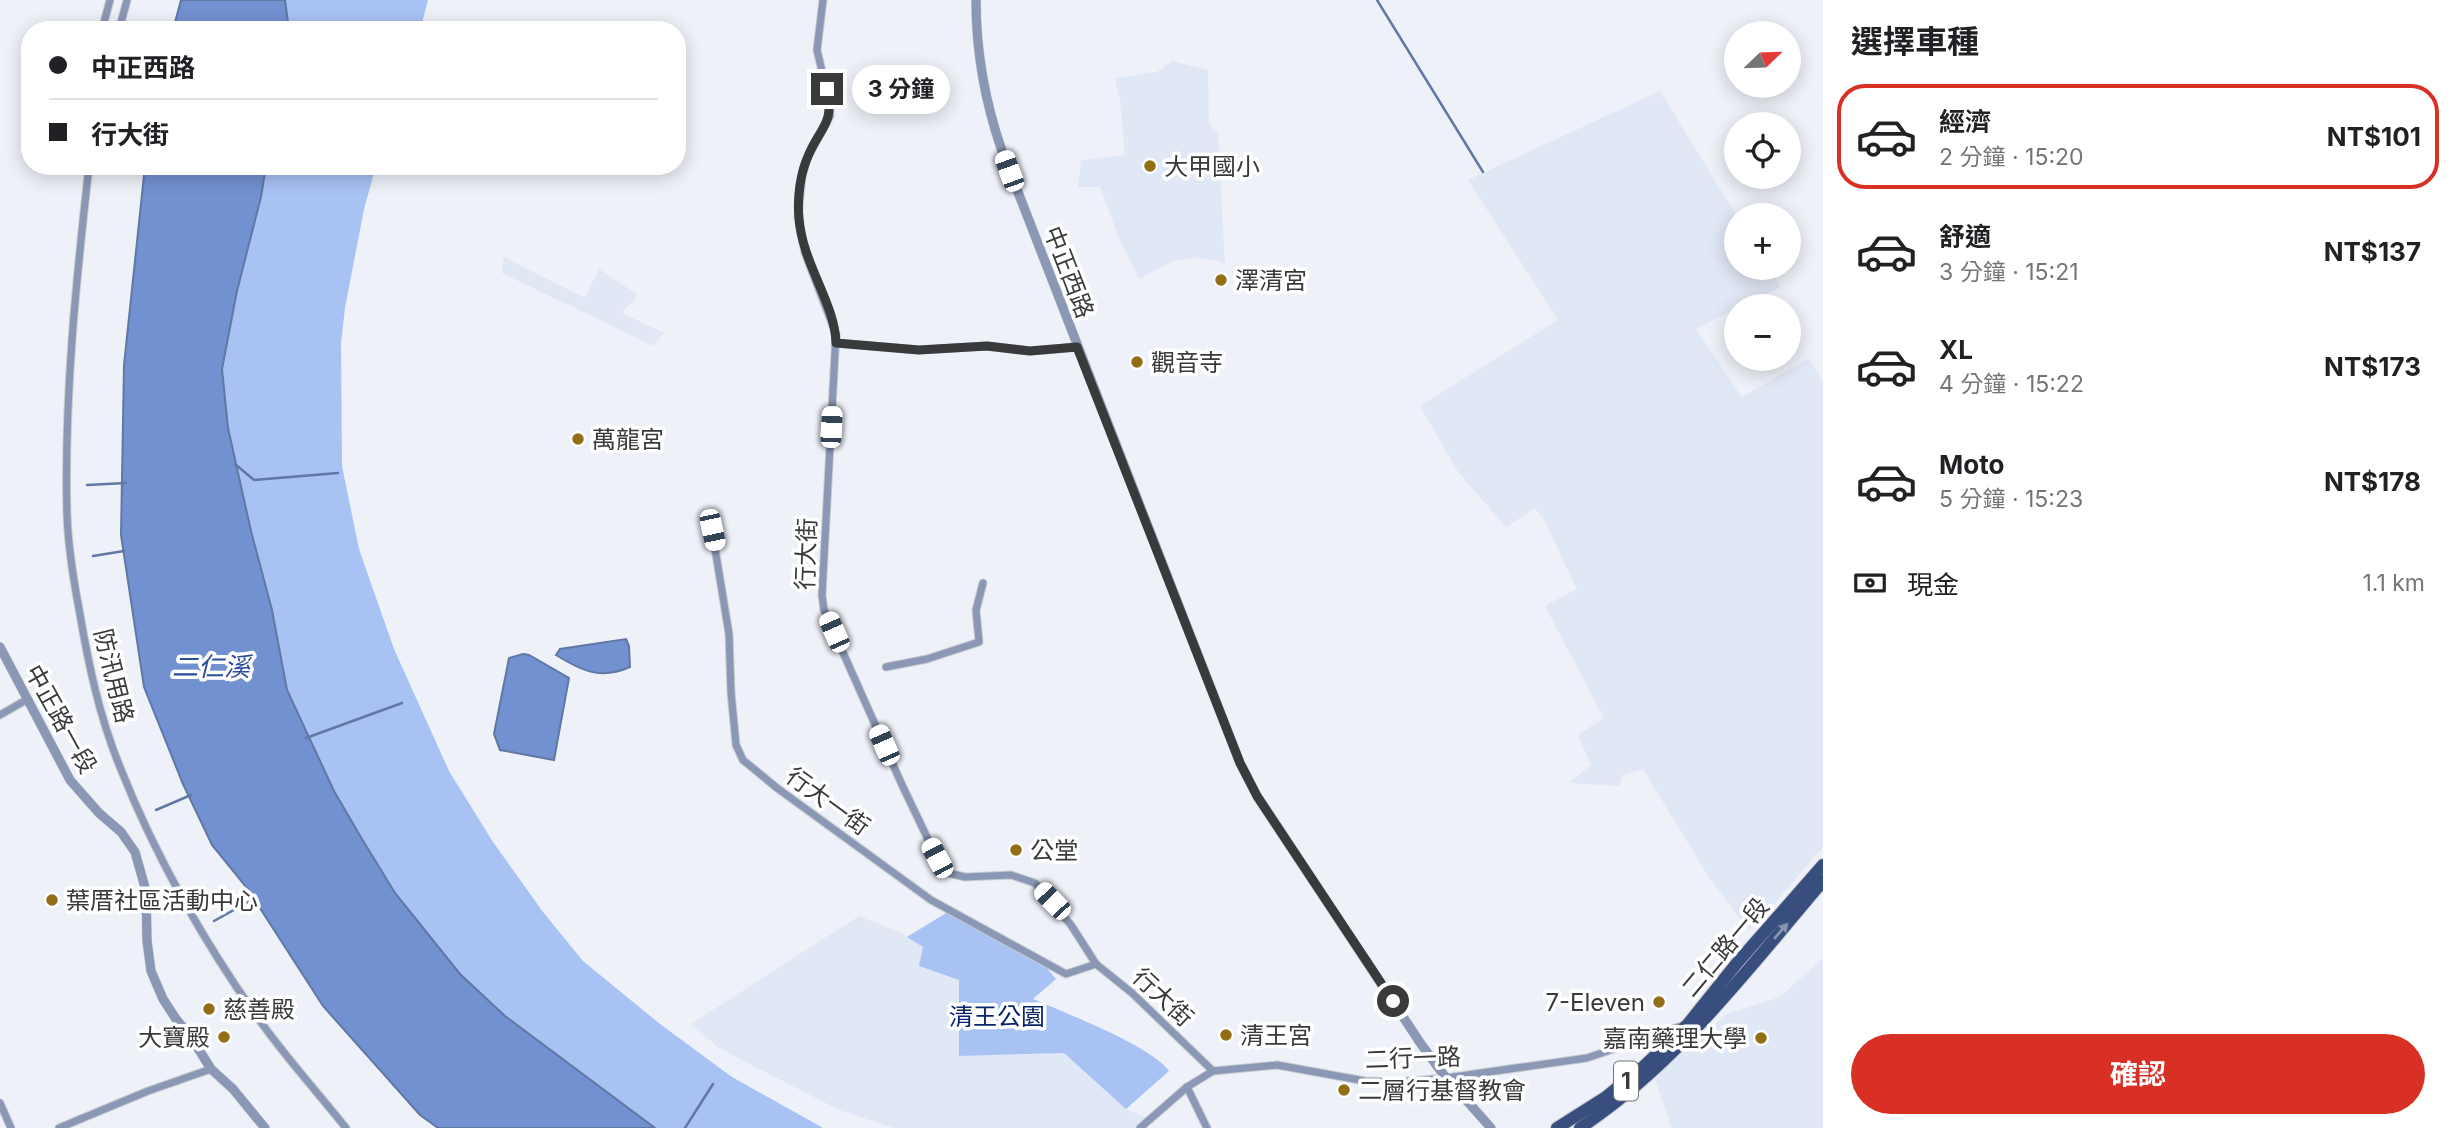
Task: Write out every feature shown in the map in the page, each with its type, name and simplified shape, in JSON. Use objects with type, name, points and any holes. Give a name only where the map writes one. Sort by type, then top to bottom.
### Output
[{"type":"main road","name":"二仁路一段","points":[[1557,1128],[1606,1097],[1642,1068],[1688,1024],[1823,865]]},
{"type":"main road","name":"二仁路一段","points":[[1580,1128],[1658,1066],[1702,1021],[1823,881]]},
{"type":"street","points":[[104,21],[110,0]]},
{"type":"street","points":[[121,21],[127,0]]},
{"type":"street","name":"行大街","points":[[823,0],[817,50],[830,105],[830,116],[808,156],[802,176],[798,217],[806,253],[833,323],[836,343],[823,583],[824,610],[902,788],[932,848],[948,873],[965,877],[1011,874],[1035,883],[1072,925],[1096,964],[1132,993],[1213,1071]]},
{"type":"street","name":"中正西路","points":[[976,0],[978,51],[994,127],[1077,347],[1249,782],[1446,1079],[1491,1128]]},
{"type":"street","name":"防汛用路","points":[[88,175],[70,357],[67,514],[72,567],[88,663],[101,713],[119,766],[141,816],[206,936],[264,1026],[346,1128]]},
{"type":"street","points":[[836,343],[919,350],[987,346],[1030,351],[1077,347]]},
{"type":"street","name":"行大一街","points":[[712,530],[729,634],[730,686],[736,745],[743,760],[777,788],[931,900],[960,917],[1066,974],[1096,964]]},
{"type":"street","points":[[886,667],[927,659],[979,642],[976,610],[983,583]]},
{"type":"street","name":"中正路一段","points":[[0,647],[70,780],[99,813],[121,832],[135,852],[146,891],[146,940],[155,983],[211,1069],[233,1088],[265,1128]]},
{"type":"street","points":[[0,715],[26,700]]},
{"type":"street","name":"二行一路","points":[[1140,1128],[1187,1087],[1213,1071],[1277,1065],[1365,1081],[1446,1079],[1587,1058],[1702,1021]]},
{"type":"street","points":[[59,1128],[137,1095],[211,1069]]},
{"type":"street","points":[[1187,1087],[1207,1128]]},
{"type":"street","points":[[0,1103],[11,1128]]},
{"type":"shaded area","name":"大甲國小","points":[[1172,61],[1208,70],[1209,125],[1218,132],[1225,265],[1220,261],[1195,258],[1171,262],[1139,279],[1120,241],[1100,187],[1078,187],[1081,160],[1125,155],[1115,78],[1157,72]]},
{"type":"shaded area","points":[[1660,91],[1729,203],[1724,203],[1724,280],[1777,280],[1781,287],[1766,294],[1724,294],[1724,315],[1696,329],[1742,397],[1787,371],[1801,371],[1801,363],[1809,358],[1823,382],[1823,847],[1749,930],[1708,876],[1643,769],[1623,775],[1619,786],[1569,783],[1591,765],[1578,735],[1604,718],[1545,606],[1577,589],[1543,518],[1535,508],[1506,527],[1458,472],[1420,406],[1558,320],[1468,180]]},
{"type":"shaded area","points":[[504,257],[585,298],[599,269],[638,295],[622,313],[664,333],[654,346],[502,273]]},
{"type":"shaded area","points":[[859,916],[901,933],[923,947],[920,966],[959,980],[959,1056],[1064,1053],[1126,1109],[1151,1119],[1142,1128],[894,1128],[839,1110],[719,1048],[691,1024]]},
{"type":"shaded area","name":"嘉南藥理大學","points":[[1823,958],[1823,1128],[1672,1128],[1655,1079],[1727,1014],[1780,997]]},
{"type":"green space","points":[[285,0],[428,0],[422,21],[288,21]]},
{"type":"green space","points":[[265,175],[373,175],[364,209],[341,343],[342,466],[359,549],[394,649],[449,771],[493,842],[543,912],[583,961],[660,1024],[732,1077],[823,1128],[655,1128],[505,1016],[460,974],[395,893],[334,791],[287,690],[272,610],[228,428],[222,369],[237,291]]},
{"type":"green space","name":"清王公園","points":[[951,910],[1040,960],[1056,979],[1033,999],[1126,1040],[1159,1061],[1169,1071],[1126,1109],[1064,1053],[959,1056],[959,980],[919,966],[923,947],[907,937]]},
{"type":"water","points":[[181,0],[285,0],[288,21],[175,21]]},
{"type":"water","name":"二仁溪","points":[[144,175],[265,175],[222,369],[228,428],[272,610],[287,690],[334,791],[362,839],[395,893],[460,974],[505,1016],[655,1128],[438,1128],[420,1115],[323,1006],[247,888],[212,845],[183,784],[144,687],[121,535],[124,365]]},
{"type":"water","points":[[626,639],[630,667],[619,671],[592,672],[556,655],[560,649]]},
{"type":"water","points":[[523,654],[569,678],[554,760],[500,750],[494,734],[509,658]]},
{"type":"waterway","points":[[1377,0],[1483,172]]},
{"type":"waterway","points":[[235,464],[254,480],[338,473]]},
{"type":"waterway","points":[[87,485],[126,483]]},
{"type":"waterway","points":[[93,556],[124,551]]},
{"type":"waterway","points":[[306,738],[402,703]]},
{"type":"waterway","points":[[156,810],[191,795]]},
{"type":"waterway","points":[[214,921],[257,897]]},
{"type":"waterway","points":[[685,1128],[713,1084]]},
{"type":"place","name":"大甲國小","points":[[1150,166]]},
{"type":"place","name":"澤清宮","points":[[1221,280]]},
{"type":"place","name":"觀音寺","points":[[1137,362]]},
{"type":"place","name":"萬龍宮","points":[[578,439]]},
{"type":"place","name":"公堂","points":[[1016,850]]},
{"type":"place","name":"葉厝社區活動中心","points":[[52,900]]},
{"type":"place","name":"7-Eleven","points":[[1659,1002]]},
{"type":"place","name":"慈善殿","points":[[209,1009]]},
{"type":"place","name":"清王宮","points":[[1226,1035]]},
{"type":"place","name":"大寶殿","points":[[224,1037]]},
{"type":"place","name":"嘉南藥理大學","points":[[1761,1038]]},
{"type":"place","name":"二層行基督教會","points":[[1344,1090]]},
{"type":"route","points":[[827,89],[830,116],[808,156],[802,176],[798,217],[811,270],[833,323],[836,343],[919,350],[1000,346],[1030,351],[1053,351],[1077,347],[1240,763],[1257,796],[1393,1001]]}]
